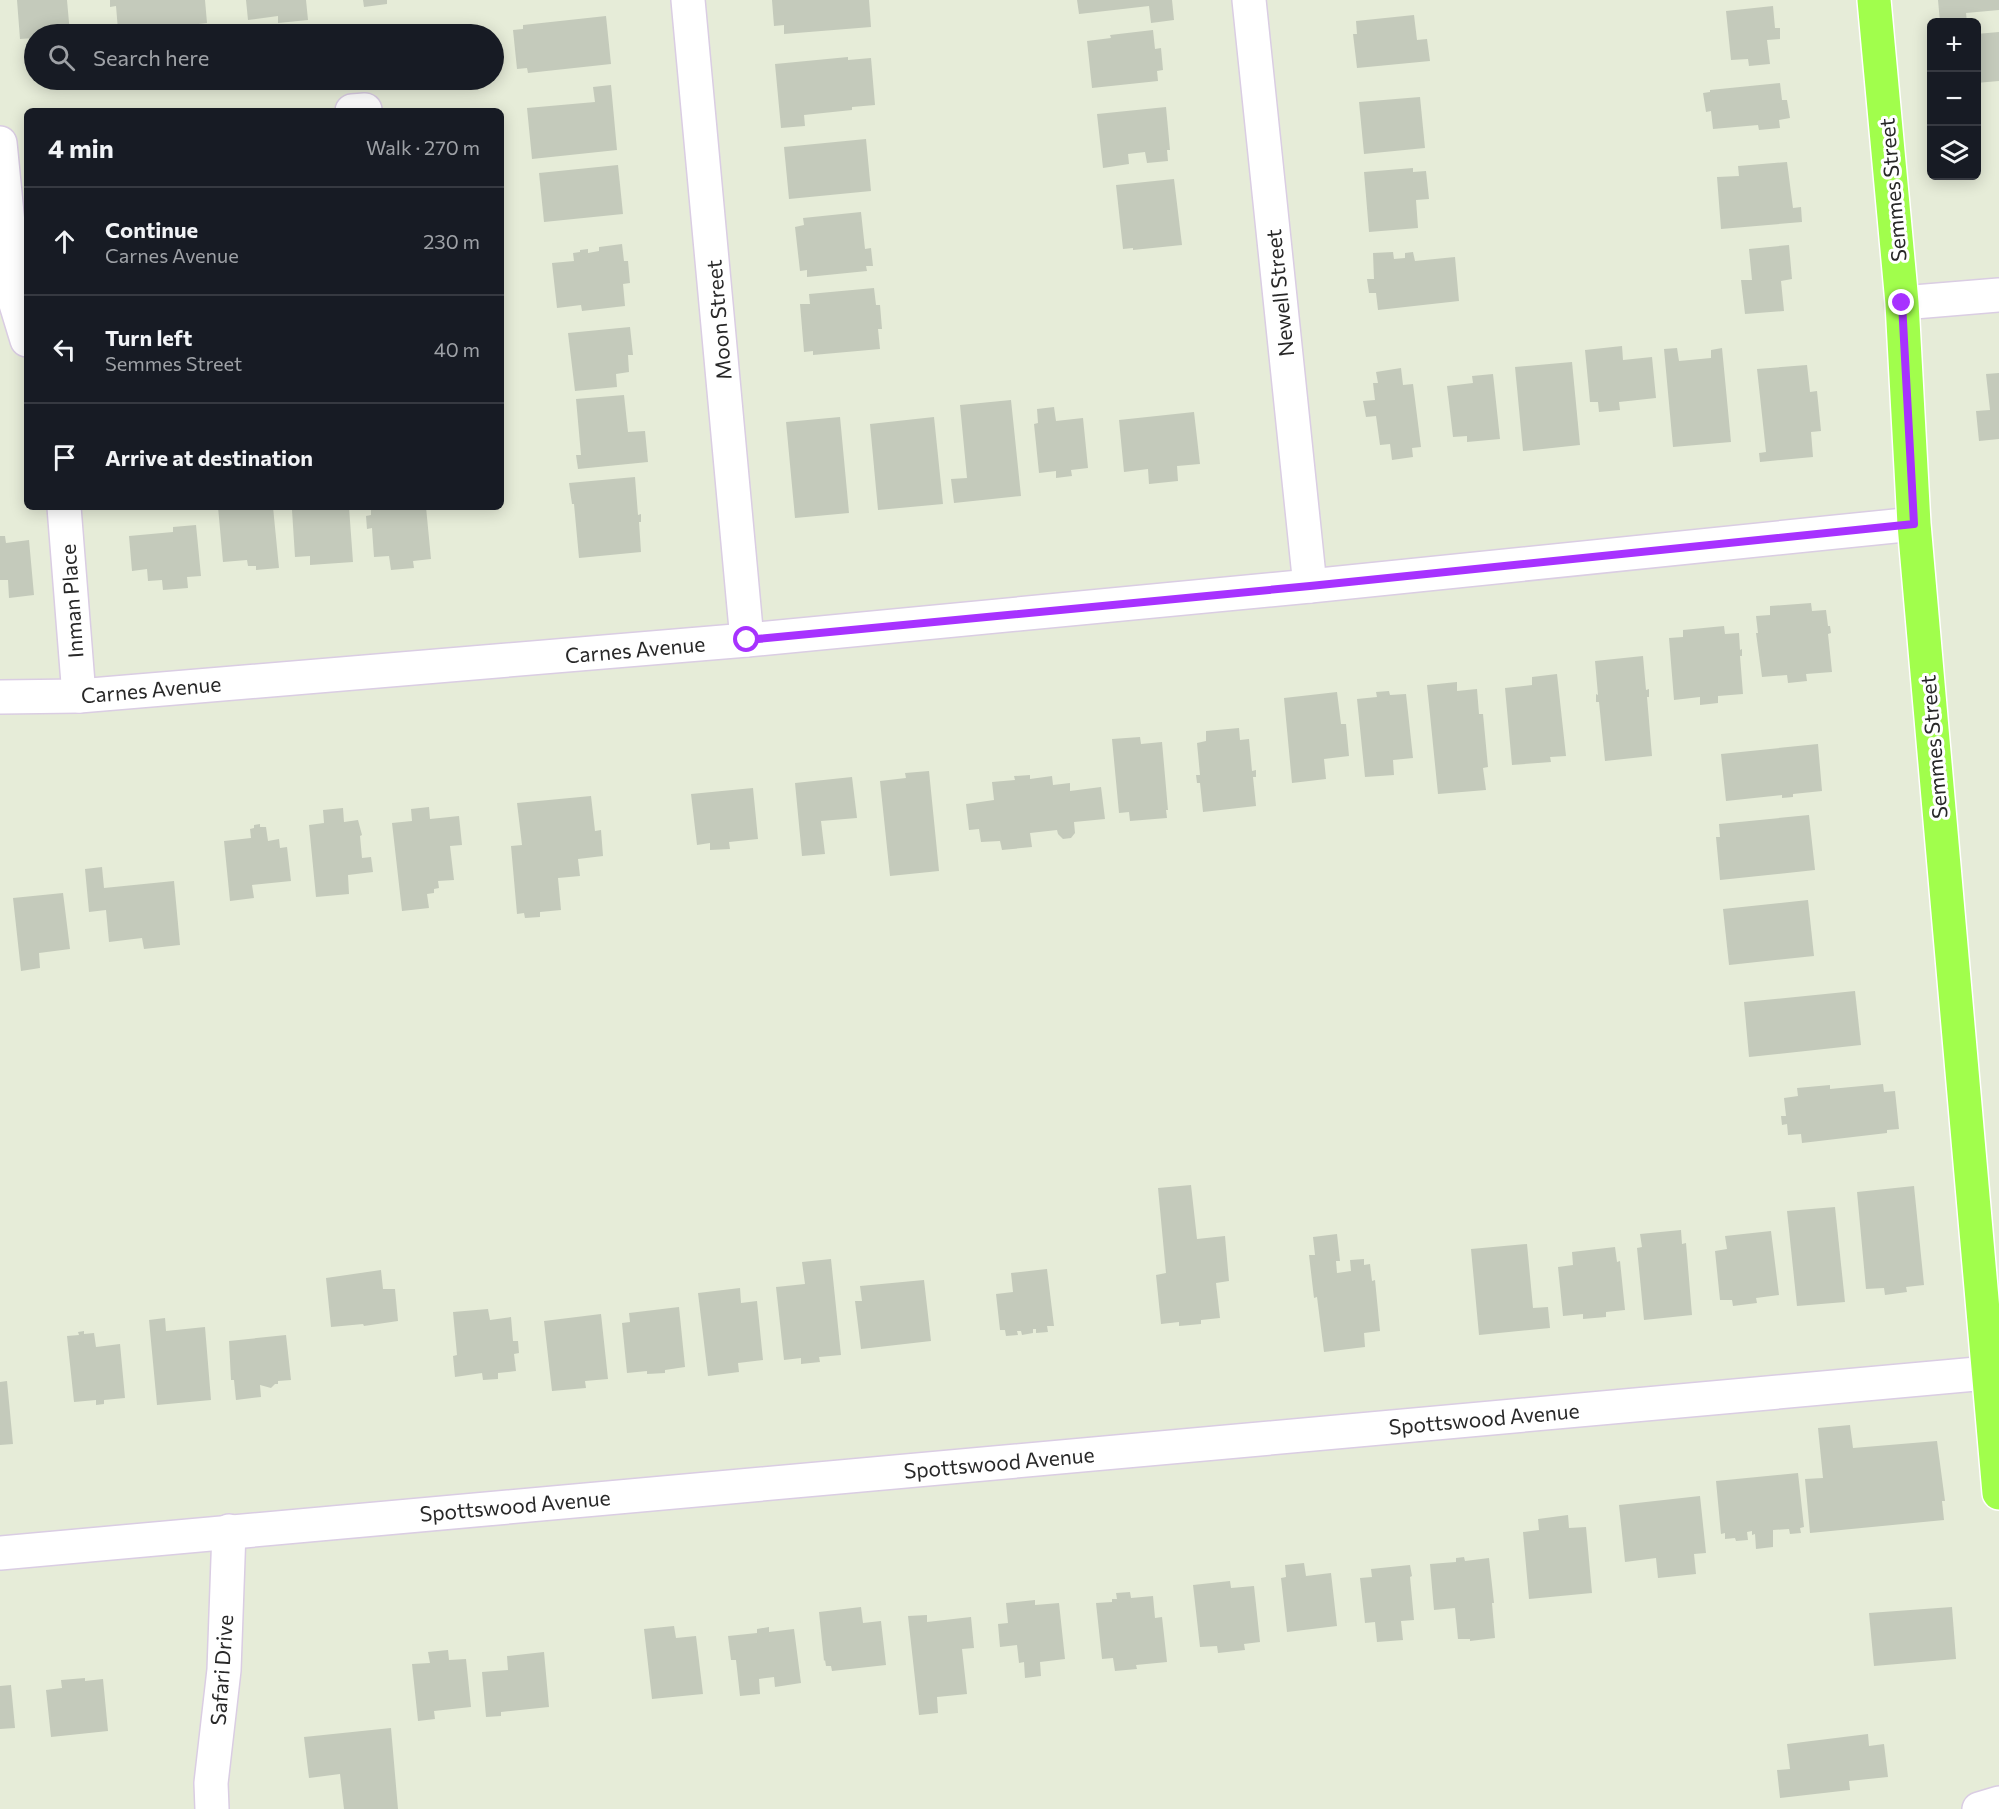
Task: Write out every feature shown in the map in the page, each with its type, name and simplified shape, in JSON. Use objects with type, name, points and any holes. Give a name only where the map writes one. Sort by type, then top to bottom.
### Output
[{"type":"main road","name":"Semmes Street","points":[[1874,0],[1902,303],[1914,524],[1994,1372],[1999,1493]]},
{"type":"street","name":"Moon Street","points":[[688,0],[747,640]]},
{"type":"street","name":"Newell Street","points":[[1249,0],[1310,586]]},
{"type":"street","points":[[24,139],[0,142],[16,304],[24,330]]},
{"type":"street","points":[[1902,303],[1999,295]]},
{"type":"street","name":"Inman Place","points":[[64,510],[79,696]]},
{"type":"street","name":"Carnes Avenue","points":[[0,698],[79,696],[747,640],[1310,586],[1914,524]]},
{"type":"street","name":"Spottswood Avenue","points":[[0,1553],[1994,1372]]},
{"type":"street","name":"Safari Drive","points":[[212,1809],[211,1783],[224,1670],[229,1531]]},
{"type":"street","points":[[1979,1809],[1999,1803]]},
{"type":"building","points":[[17,0],[67,0],[69,24],[24,24],[24,39],[20,39]]},
{"type":"building","points":[[110,0],[205,0],[207,23],[118,24],[116,6],[110,7]]},
{"type":"building","points":[[246,0],[306,0],[308,20],[278,23],[278,16],[248,20]]},
{"type":"building","points":[[363,0],[387,0],[387,4],[364,7]]},
{"type":"building","points":[[772,0],[869,0],[871,27],[784,34],[784,25],[774,26]]},
{"type":"building","points":[[1077,0],[1172,0],[1174,20],[1151,23],[1149,6],[1079,14]]},
{"type":"building","points":[[1938,0],[1999,0],[1999,10],[1966,13],[1967,18],[1940,18]]},
{"type":"building","points":[[1773,6],[1775,28],[1780,28],[1780,39],[1767,40],[1770,64],[1749,66],[1748,59],[1731,60],[1726,11]]},
{"type":"building","points":[[1414,15],[1417,40],[1427,39],[1430,61],[1357,68],[1353,34],[1357,34],[1356,21]]},
{"type":"building","points":[[606,16],[611,64],[528,73],[527,68],[517,69],[513,30],[523,29],[523,25]]},
{"type":"building","points":[[1153,30],[1155,49],[1161,48],[1163,70],[1157,71],[1158,81],[1092,88],[1087,41],[1111,38],[1110,35]]},
{"type":"building","points":[[1999,32],[1999,81],[1981,83],[1981,34]]},
{"type":"building","points":[[848,57],[848,60],[871,58],[875,105],[804,115],[805,126],[781,128],[775,64]]},
{"type":"building","points":[[1780,83],[1782,100],[1787,100],[1790,118],[1779,120],[1780,128],[1759,130],[1758,125],[1713,129],[1711,111],[1706,112],[1703,93],[1710,92],[1710,90]]},
{"type":"building","points":[[611,85],[617,150],[532,159],[527,108],[595,102],[593,87]]},
{"type":"building","points":[[1420,97],[1425,148],[1364,154],[1359,102]]},
{"type":"building","points":[[1166,107],[1170,150],[1167,150],[1168,161],[1147,163],[1145,152],[1128,154],[1129,164],[1103,168],[1097,114]]},
{"type":"building","points":[[866,139],[871,191],[789,199],[784,147]]},
{"type":"building","points":[[1787,162],[1793,208],[1801,207],[1802,222],[1721,229],[1717,177],[1739,176],[1738,166]]},
{"type":"building","points":[[618,165],[623,214],[544,222],[539,173]]},
{"type":"building","points":[[1413,168],[1413,172],[1426,171],[1429,199],[1416,200],[1418,228],[1369,232],[1364,172]]},
{"type":"building","points":[[1174,179],[1182,245],[1123,249],[1116,185]]},
{"type":"building","points":[[861,212],[865,249],[871,248],[873,266],[866,266],[867,271],[807,277],[807,270],[800,271],[795,227],[804,225],[803,218]]},
{"type":"building","points":[[622,244],[624,261],[628,261],[630,283],[623,284],[625,306],[582,311],[581,305],[557,308],[552,263],[574,261],[573,253],[580,252],[580,250],[588,249],[588,253],[599,251],[599,247]]},
{"type":"building","points":[[1789,245],[1792,279],[1781,281],[1784,311],[1745,314],[1741,280],[1752,280],[1749,249]]},
{"type":"building","points":[[1393,252],[1394,259],[1405,258],[1405,253],[1413,252],[1415,261],[1455,257],[1459,301],[1378,310],[1376,293],[1369,293],[1367,279],[1374,279],[1373,253]]},
{"type":"building","points":[[874,288],[876,305],[880,305],[882,329],[878,329],[880,349],[813,355],[813,351],[804,352],[800,304],[810,304],[809,294]]},
{"type":"building","points":[[630,327],[633,355],[628,355],[629,372],[616,374],[617,387],[575,391],[568,333]]},
{"type":"building","points":[[1622,346],[1623,360],[1652,357],[1656,398],[1619,402],[1620,410],[1599,412],[1598,402],[1590,402],[1585,350]]},
{"type":"building","points":[[1677,348],[1679,361],[1711,358],[1711,350],[1722,348],[1731,442],[1673,447],[1664,349]]},
{"type":"building","points":[[1572,362],[1580,445],[1523,451],[1515,367]]},
{"type":"building","points":[[1807,365],[1810,392],[1817,391],[1821,431],[1811,432],[1813,457],[1760,462],[1759,453],[1766,452],[1757,369]]},
{"type":"building","points":[[1401,368],[1403,385],[1413,384],[1421,447],[1412,448],[1413,457],[1392,460],[1390,444],[1380,445],[1376,416],[1366,417],[1363,401],[1375,400],[1373,383],[1378,383],[1376,372]]},
{"type":"building","points":[[1999,373],[1999,439],[1979,441],[1976,411],[1990,410],[1986,374]]},
{"type":"building","points":[[1493,374],[1500,439],[1467,442],[1467,436],[1453,437],[1447,386],[1473,383],[1472,376]]},
{"type":"building","points":[[624,395],[628,432],[645,431],[648,462],[578,469],[576,455],[581,455],[576,399]]},
{"type":"building","points":[[1011,400],[1021,496],[954,503],[951,479],[967,478],[960,405]]},
{"type":"building","points":[[1054,407],[1056,421],[1083,418],[1088,468],[1071,470],[1072,476],[1056,478],[1056,471],[1039,473],[1034,424],[1038,423],[1037,409]]},
{"type":"building","points":[[1194,412],[1200,464],[1177,466],[1178,481],[1149,484],[1148,469],[1124,472],[1119,420]]},
{"type":"building","points":[[840,417],[849,513],[795,518],[786,422]]},
{"type":"building","points":[[934,417],[943,504],[878,510],[870,424]]},
{"type":"building","points":[[635,477],[638,515],[641,514],[641,522],[639,522],[641,552],[579,558],[574,504],[572,504],[569,483]]},
{"type":"building","points":[[218,510],[273,510],[279,568],[256,570],[256,566],[248,566],[247,560],[223,562]]},
{"type":"building","points":[[292,510],[349,510],[353,562],[310,565],[310,556],[295,557]]},
{"type":"building","points":[[371,510],[426,510],[431,559],[413,561],[414,568],[391,570],[389,556],[374,557],[372,528],[367,529],[366,516],[371,515]]},
{"type":"building","points":[[196,525],[201,576],[187,577],[188,588],[163,590],[162,580],[148,581],[147,569],[132,571],[129,536],[173,532],[173,527]]},
{"type":"building","points":[[0,536],[5,536],[6,543],[29,540],[34,595],[9,598],[8,580],[0,580]]},
{"type":"building","points":[[1811,603],[1812,611],[1826,610],[1831,633],[1828,634],[1832,672],[1806,674],[1807,681],[1788,683],[1787,675],[1762,677],[1756,616],[1770,615],[1770,606]]},
{"type":"building","points":[[1724,626],[1725,634],[1739,633],[1740,650],[1742,649],[1742,656],[1740,656],[1743,694],[1718,696],[1718,703],[1700,705],[1700,697],[1674,700],[1669,638],[1683,637],[1683,630]]},
{"type":"building","points":[[1643,656],[1646,690],[1649,689],[1649,697],[1647,697],[1652,756],[1605,761],[1599,702],[1596,702],[1596,694],[1598,695],[1595,661]]},
{"type":"building","points":[[1557,674],[1566,756],[1550,757],[1551,762],[1512,765],[1505,688],[1532,685],[1532,677]]},
{"type":"building","points":[[1457,682],[1457,691],[1477,689],[1479,714],[1483,714],[1488,767],[1483,768],[1486,790],[1438,794],[1427,685]]},
{"type":"building","points":[[1389,691],[1390,695],[1406,694],[1413,758],[1393,760],[1394,775],[1365,777],[1357,699],[1377,697],[1376,692]]},
{"type":"building","points":[[1337,692],[1341,724],[1346,724],[1349,756],[1324,759],[1326,779],[1292,783],[1284,698]]},
{"type":"building","points":[[1239,728],[1240,740],[1249,739],[1252,771],[1256,770],[1256,777],[1253,777],[1256,806],[1203,812],[1200,783],[1197,783],[1196,775],[1200,775],[1197,743],[1206,741],[1206,731]]},
{"type":"building","points":[[1140,737],[1141,744],[1162,742],[1167,818],[1130,821],[1129,812],[1119,813],[1112,739]]},
{"type":"building","points":[[1818,744],[1822,791],[1793,794],[1793,797],[1782,798],[1782,795],[1726,801],[1721,754]]},
{"type":"building","points":[[929,771],[939,871],[890,876],[880,781],[906,778],[905,773]]},
{"type":"building","points":[[1030,775],[1030,779],[1052,776],[1053,785],[1070,783],[1070,791],[1101,787],[1105,819],[1074,822],[1075,833],[1071,838],[1063,839],[1057,830],[1030,833],[1032,847],[1002,850],[1000,841],[981,842],[979,829],[969,830],[966,804],[994,800],[992,782],[1015,780],[1014,776]]},
{"type":"building","points":[[852,777],[857,818],[821,821],[825,854],[802,856],[795,783]]},
{"type":"building","points":[[753,788],[758,839],[729,842],[730,849],[710,850],[710,843],[697,845],[691,794]]},
{"type":"building","points":[[591,796],[595,831],[601,830],[603,856],[578,859],[580,876],[558,878],[561,910],[540,912],[540,917],[525,918],[524,913],[517,914],[511,846],[522,845],[517,803]]},
{"type":"building","points":[[429,807],[430,819],[459,816],[462,845],[450,846],[454,880],[438,881],[439,888],[434,889],[434,893],[427,894],[429,908],[402,911],[392,823],[412,821],[411,809]]},
{"type":"building","points":[[343,808],[344,822],[358,820],[362,835],[360,836],[362,858],[371,857],[373,872],[348,875],[349,894],[316,897],[309,825],[324,823],[323,810]]},
{"type":"building","points":[[1809,815],[1815,870],[1720,880],[1716,837],[1720,837],[1719,824]]},
{"type":"building","points":[[260,824],[260,827],[266,827],[268,841],[279,839],[280,848],[287,847],[291,881],[252,885],[254,898],[230,901],[224,841],[251,838],[250,829]]},
{"type":"building","points":[[102,867],[104,888],[174,881],[180,945],[144,949],[142,938],[109,942],[106,910],[89,912],[85,869]]},
{"type":"building","points":[[63,893],[70,949],[39,953],[40,968],[21,971],[13,898]]},
{"type":"building","points":[[1808,900],[1814,956],[1729,965],[1723,909]]},
{"type":"building","points":[[1855,991],[1861,1045],[1749,1057],[1744,1002]]},
{"type":"building","points":[[1883,1084],[1884,1092],[1895,1091],[1899,1129],[1887,1130],[1887,1133],[1802,1143],[1801,1134],[1788,1135],[1787,1124],[1782,1125],[1781,1116],[1786,1116],[1784,1098],[1798,1096],[1797,1088],[1830,1085],[1830,1089]]},
{"type":"building","points":[[1191,1185],[1197,1239],[1225,1236],[1229,1281],[1216,1283],[1220,1318],[1201,1320],[1201,1324],[1179,1326],[1179,1322],[1161,1324],[1156,1275],[1166,1273],[1158,1188]]},
{"type":"building","points":[[1914,1186],[1924,1285],[1906,1287],[1907,1292],[1885,1295],[1884,1288],[1866,1289],[1857,1192]]},
{"type":"building","points":[[1835,1207],[1845,1302],[1797,1306],[1787,1211]]},
{"type":"building","points":[[1681,1230],[1682,1244],[1686,1243],[1692,1315],[1644,1320],[1637,1248],[1642,1247],[1640,1234]]},
{"type":"building","points":[[1771,1231],[1779,1295],[1756,1298],[1757,1303],[1733,1306],[1732,1300],[1720,1300],[1715,1251],[1727,1249],[1725,1236]]},
{"type":"building","points":[[1337,1234],[1340,1261],[1336,1261],[1337,1273],[1351,1271],[1350,1260],[1364,1259],[1364,1265],[1370,1264],[1372,1281],[1375,1280],[1380,1331],[1364,1333],[1365,1347],[1324,1352],[1309,1255],[1315,1255],[1313,1237]]},
{"type":"building","points":[[1527,1244],[1533,1308],[1548,1307],[1550,1328],[1479,1335],[1471,1249]]},
{"type":"building","points":[[1615,1247],[1617,1262],[1620,1261],[1625,1310],[1606,1312],[1606,1317],[1583,1319],[1583,1314],[1563,1316],[1558,1267],[1573,1265],[1572,1252]]},
{"type":"building","points":[[831,1259],[841,1355],[819,1357],[820,1362],[801,1364],[801,1358],[784,1360],[776,1287],[805,1284],[802,1262]]},
{"type":"building","points":[[1047,1269],[1054,1326],[1047,1326],[1048,1332],[1036,1333],[1036,1329],[1033,1329],[1033,1333],[1022,1335],[1021,1331],[1017,1331],[1018,1335],[1006,1336],[1005,1330],[1000,1330],[996,1294],[1013,1292],[1011,1273]]},
{"type":"building","points":[[381,1270],[383,1289],[395,1289],[398,1321],[364,1326],[363,1324],[331,1327],[326,1278]]},
{"type":"building","points":[[924,1280],[931,1341],[861,1349],[855,1301],[862,1301],[860,1286]]},
{"type":"building","points":[[740,1288],[741,1303],[757,1301],[763,1360],[738,1363],[739,1372],[708,1376],[698,1293]]},
{"type":"building","points":[[679,1307],[685,1367],[665,1370],[665,1373],[647,1374],[647,1371],[627,1373],[622,1323],[630,1322],[629,1313]]},
{"type":"building","points":[[488,1309],[490,1320],[511,1317],[513,1341],[518,1341],[519,1353],[514,1354],[516,1371],[498,1373],[498,1379],[483,1380],[482,1373],[455,1377],[453,1356],[457,1355],[453,1312]]},
{"type":"building","points":[[601,1314],[608,1379],[585,1381],[586,1388],[552,1391],[544,1321]]},
{"type":"building","points":[[165,1318],[166,1331],[205,1327],[211,1400],[157,1405],[149,1320]]},
{"type":"building","points":[[84,1331],[84,1334],[94,1333],[96,1347],[120,1344],[125,1398],[104,1400],[104,1404],[96,1405],[96,1400],[74,1402],[67,1336],[79,1335],[78,1332]]},
{"type":"building","points":[[286,1335],[291,1380],[278,1381],[278,1384],[271,1388],[260,1385],[261,1397],[236,1400],[234,1380],[231,1380],[229,1341]]},
{"type":"building","points":[[7,1381],[13,1444],[0,1445],[0,1382]]},
{"type":"building","points":[[1850,1425],[1853,1448],[1937,1441],[1945,1501],[1942,1501],[1944,1520],[1810,1533],[1805,1479],[1823,1478],[1818,1428]]},
{"type":"building","points":[[1798,1473],[1804,1527],[1800,1528],[1801,1533],[1790,1534],[1789,1529],[1773,1530],[1773,1547],[1756,1549],[1755,1534],[1752,1535],[1752,1531],[1747,1532],[1748,1540],[1725,1539],[1725,1533],[1721,1534],[1716,1481]]},
{"type":"building","points":[[1700,1496],[1706,1553],[1694,1554],[1696,1574],[1658,1578],[1656,1558],[1625,1562],[1619,1505]]},
{"type":"building","points":[[1568,1515],[1569,1528],[1586,1527],[1592,1593],[1529,1599],[1523,1532],[1539,1530],[1538,1519]]},
{"type":"building","points":[[1464,1557],[1465,1561],[1489,1558],[1495,1638],[1470,1641],[1470,1639],[1458,1639],[1455,1608],[1434,1610],[1430,1564],[1456,1562],[1456,1558]]},
{"type":"building","points":[[1304,1563],[1306,1576],[1331,1573],[1337,1626],[1287,1632],[1281,1578],[1286,1577],[1285,1565]]},
{"type":"building","points":[[1410,1565],[1414,1620],[1401,1621],[1403,1640],[1377,1642],[1375,1622],[1365,1623],[1360,1578],[1372,1577],[1371,1569]]},
{"type":"building","points":[[1230,1581],[1231,1588],[1254,1586],[1260,1642],[1244,1644],[1245,1650],[1218,1653],[1217,1646],[1200,1647],[1193,1585]]},
{"type":"building","points":[[1130,1592],[1131,1598],[1153,1596],[1155,1618],[1162,1617],[1167,1662],[1136,1665],[1137,1669],[1115,1671],[1113,1658],[1102,1659],[1096,1603],[1112,1602],[1112,1599],[1117,1599],[1116,1593]]},
{"type":"building","points":[[1035,1600],[1035,1605],[1059,1603],[1065,1659],[1040,1662],[1041,1676],[1025,1678],[1024,1662],[1019,1663],[1017,1645],[1000,1647],[998,1624],[1008,1623],[1006,1603]]},
{"type":"building","points":[[861,1607],[863,1623],[881,1621],[886,1665],[832,1671],[831,1666],[826,1666],[824,1661],[819,1612]]},
{"type":"building","points":[[1952,1607],[1956,1659],[1874,1666],[1869,1613]]},
{"type":"building","points":[[927,1615],[927,1622],[971,1617],[974,1648],[962,1649],[967,1694],[937,1697],[938,1713],[919,1715],[908,1616]]},
{"type":"building","points":[[674,1626],[676,1638],[696,1636],[703,1694],[652,1699],[644,1629]]},
{"type":"building","points":[[769,1627],[769,1632],[794,1629],[801,1683],[775,1687],[774,1677],[759,1679],[760,1694],[740,1696],[736,1660],[731,1660],[728,1636],[757,1633],[757,1629]]},
{"type":"building","points":[[448,1650],[449,1660],[466,1659],[471,1707],[434,1711],[435,1719],[418,1721],[412,1664],[430,1663],[428,1652]]},
{"type":"building","points":[[544,1652],[549,1707],[501,1712],[501,1716],[486,1717],[482,1672],[508,1670],[507,1656]]},
{"type":"building","points":[[85,1678],[85,1681],[103,1679],[108,1731],[51,1737],[46,1690],[62,1688],[61,1680]]},
{"type":"building","points":[[11,1685],[15,1728],[0,1729],[0,1686]]},
{"type":"building","points":[[391,1728],[398,1809],[344,1809],[340,1774],[309,1778],[304,1737]]},
{"type":"building","points":[[1868,1734],[1869,1746],[1884,1744],[1888,1777],[1849,1781],[1850,1790],[1780,1798],[1777,1770],[1790,1769],[1787,1744]]},
{"type":"route","points":[[747,640],[1310,586],[1914,524],[1902,303]]}]
